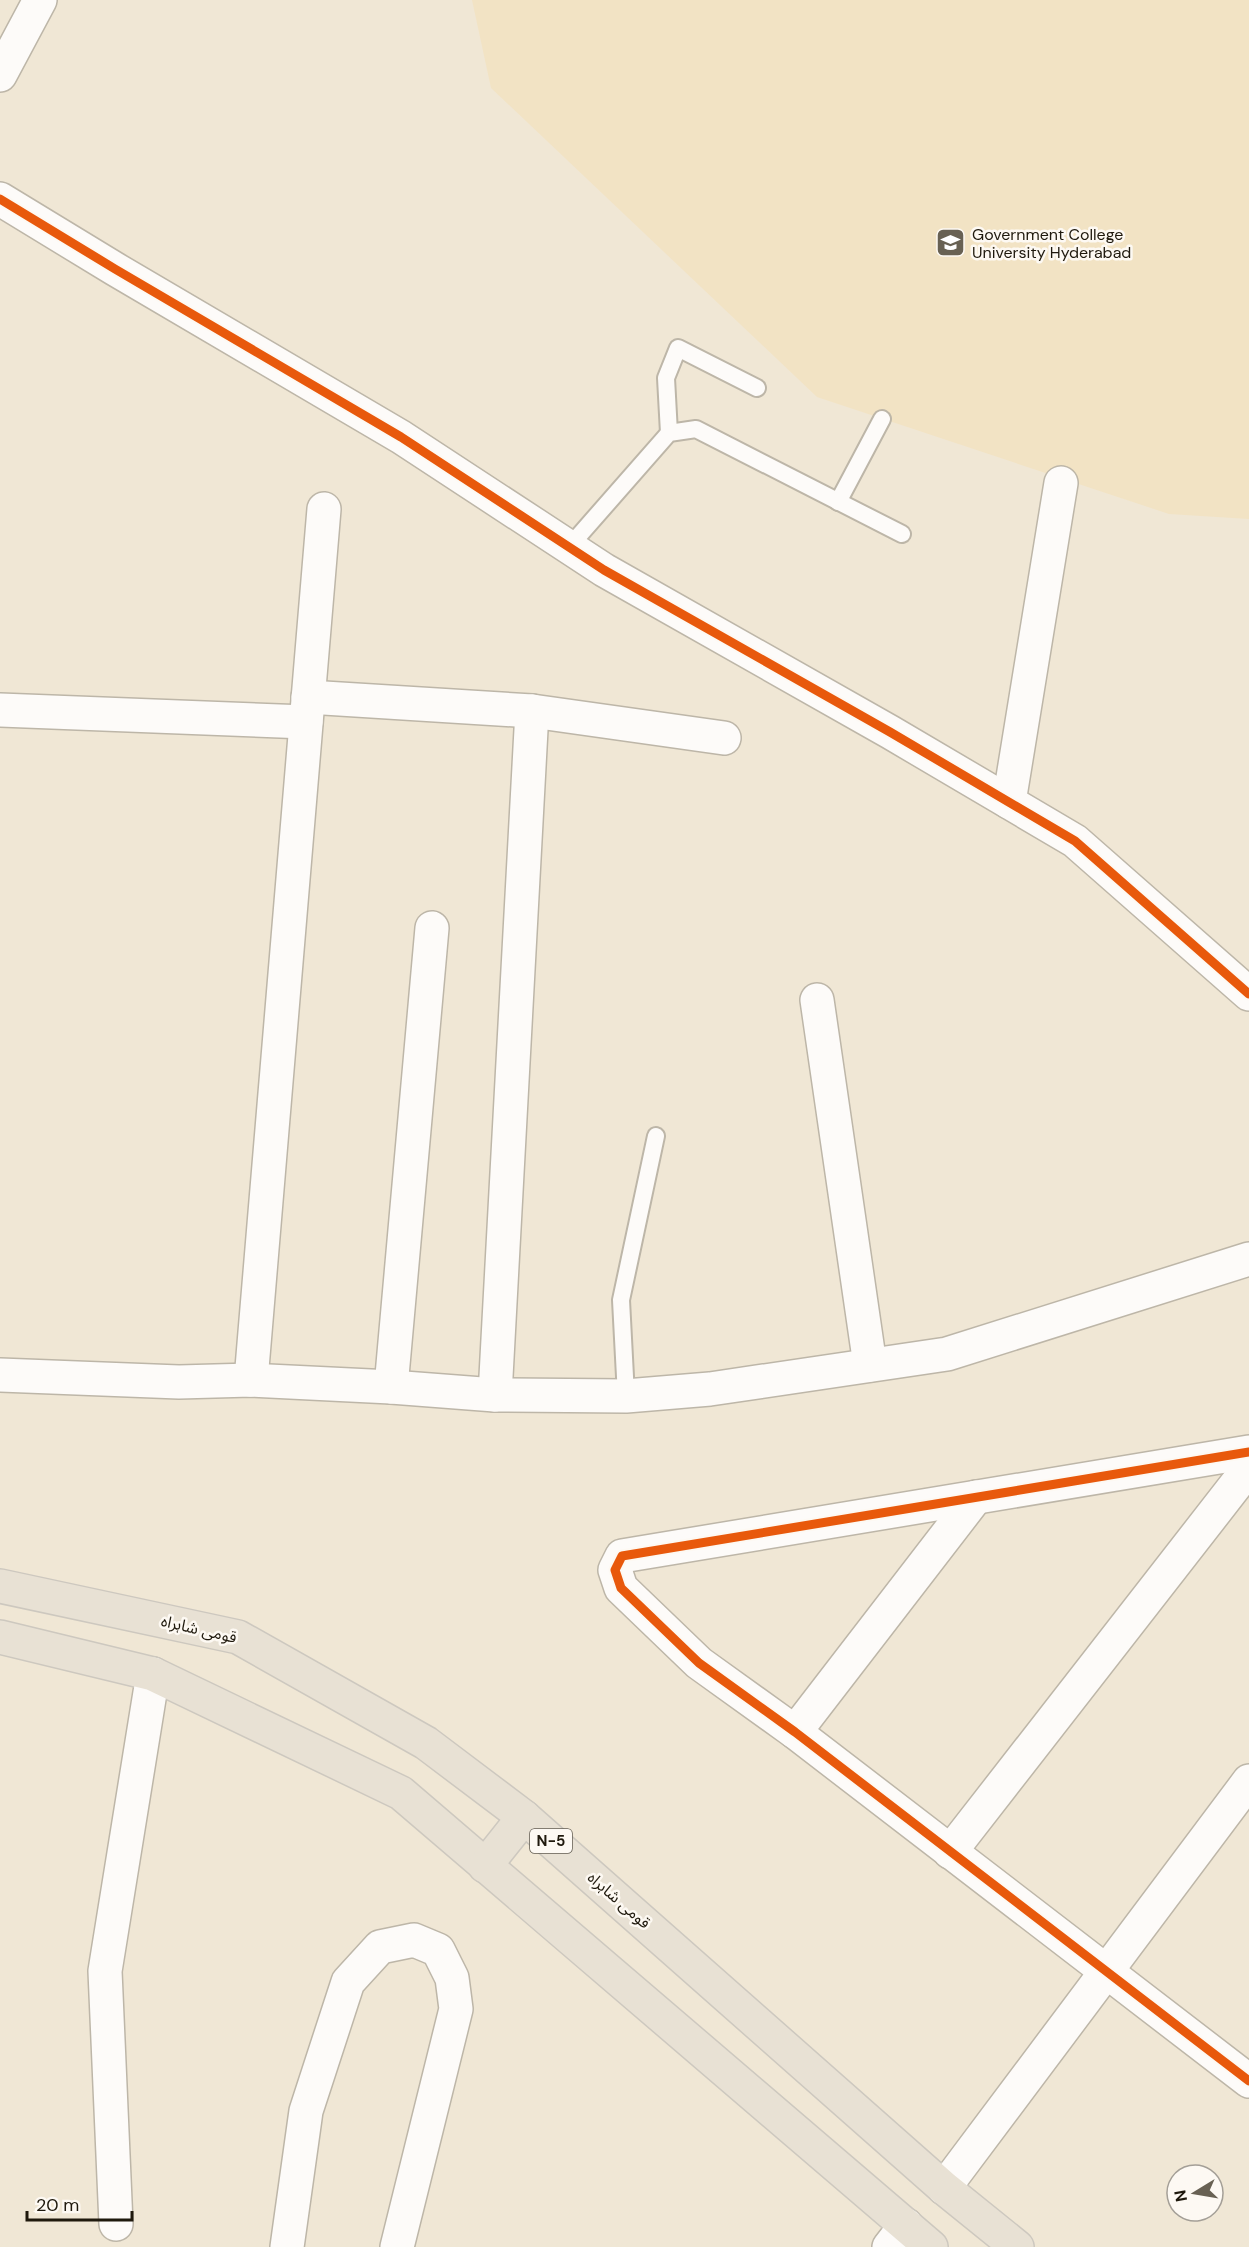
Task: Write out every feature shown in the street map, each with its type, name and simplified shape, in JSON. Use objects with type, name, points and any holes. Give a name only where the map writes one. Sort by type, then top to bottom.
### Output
[{"type":"highway","name":"قومی شاہراہ","points":[[0,1586],[238,1636],[426,1743],[524,1817],[944,2188],[1017,2247]]},
{"type":"highway","points":[[0,1637],[153,1674],[401,1793],[898,2236],[931,2247]]},
{"type":"highway","points":[[485,1866],[524,1817]]},
{"type":"street","points":[[0,75],[40,0]]},
{"type":"street","points":[[0,199],[402,437],[604,570],[1076,841],[1249,993]]},
{"type":"street","points":[[1010,802],[1061,483]]},
{"type":"street","points":[[251,1380],[324,509]]},
{"type":"street","points":[[0,710],[532,711],[724,738]]},
{"type":"street","points":[[495,1395],[532,711]]},
{"type":"street","points":[[391,1387],[432,928]]},
{"type":"street","points":[[817,1000],[870,1365]]},
{"type":"street","points":[[0,1375],[179,1382],[251,1380],[495,1395],[626,1396],[710,1389],[947,1354],[1249,1259]]},
{"type":"street","points":[[1249,1452],[622,1556],[615,1570],[621,1588],[699,1663],[795,1732],[1104,1972],[1249,2081]]},
{"type":"street","points":[[950,1852],[1249,1468]]},
{"type":"street","points":[[795,1732],[976,1497]]},
{"type":"street","points":[[116,2224],[105,1971],[153,1674]]},
{"type":"street","points":[[944,2188],[1249,1781]]},
{"type":"street","points":[[286,2247],[306,2110],[348,1982],[380,1947],[414,1941],[438,1950],[452,1978],[456,2009],[397,2247]]},
{"type":"lane","points":[[669,433],[666,378],[678,348],[757,387]]},
{"type":"lane","points":[[838,502],[882,419]]},
{"type":"lane","points":[[569,547],[669,433],[696,429],[902,534]]},
{"type":"lane","points":[[626,1396],[621,1300],[656,1136]]},
{"type":"shaded area","name":"Government College University Hyderabad","points":[[472,0],[1249,0],[1249,519],[1169,514],[817,397],[491,88]]},
{"type":"cycle path","points":[[0,199],[401,437],[604,570],[890,732],[1075,841],[1249,994]]},
{"type":"cycle path","points":[[1249,1452],[622,1556],[615,1570],[621,1588],[699,1663],[795,1732],[1249,2081]]},
{"type":"place","name":"Government College University Hyderabad","points":[[951,243]]}]
